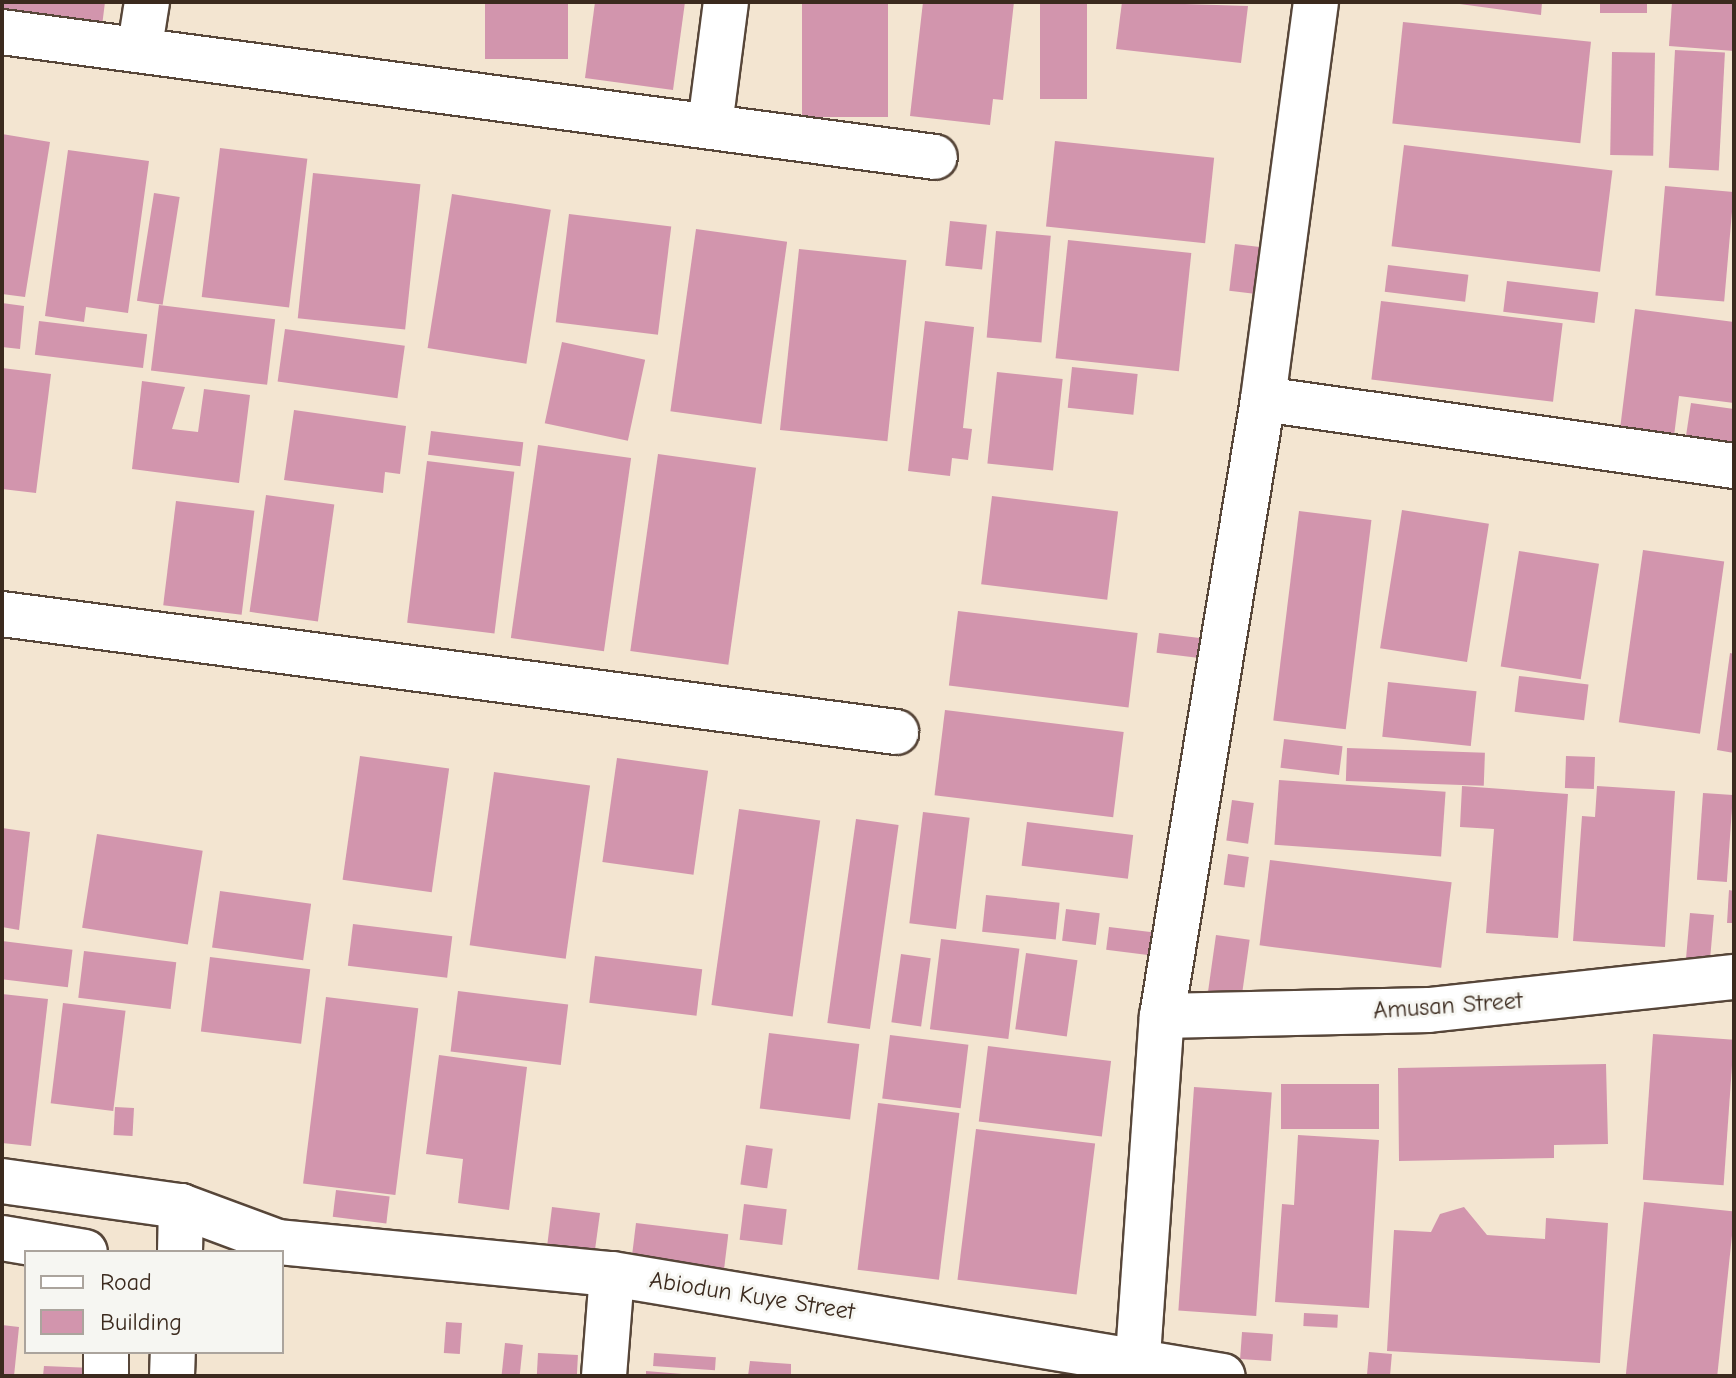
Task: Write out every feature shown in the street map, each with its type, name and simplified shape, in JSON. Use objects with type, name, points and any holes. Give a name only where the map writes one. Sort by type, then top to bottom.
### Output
[{"type":"street","points":[[140,46],[147,2]]},
{"type":"street","points":[[710,125],[726,2]]},
{"type":"street","points":[[1138,1356],[1162,1016],[1263,399],[1316,2]]},
{"type":"street","points":[[2,32],[140,46],[935,157]]},
{"type":"street","points":[[1263,399],[1734,466]]},
{"type":"street","points":[[2,614],[896,732]]},
{"type":"street","name":"Amusan Street","points":[[1162,1016],[1429,1010],[1734,977]]},
{"type":"street","name":"Abiodun Kuye Street","points":[[2,1181],[181,1206],[278,1242],[612,1274],[1138,1356],[1223,1376]]},
{"type":"street","points":[[107,1250],[110,1196]]},
{"type":"street","points":[[180,1250],[181,1206]]},
{"type":"street","points":[[2,1238],[73,1250]]},
{"type":"street","name":"Abiodun Kuye Street","points":[[240,1250],[278,1242]]},
{"type":"street","points":[[604,1376],[612,1274]]},
{"type":"street","points":[[106,1354],[106,1376]]},
{"type":"street","points":[[172,1376],[173,1354]]},
{"type":"building","points":[[2,2],[105,2],[102,26],[2,14]]},
{"type":"building","points":[[485,2],[568,2],[568,59],[485,59]]},
{"type":"building","points":[[595,2],[685,2],[673,90],[585,78]]},
{"type":"building","points":[[802,2],[888,2],[888,117],[802,117]]},
{"type":"building","points":[[923,2],[1014,2],[1003,100],[993,99],[990,125],[910,116]]},
{"type":"building","points":[[1040,2],[1087,2],[1087,99],[1040,99]]},
{"type":"building","points":[[1122,2],[1248,6],[1241,63],[1116,49]]},
{"type":"building","points":[[1445,2],[1542,2],[1541,15]]},
{"type":"building","points":[[1600,2],[1647,2],[1647,13],[1600,13]]},
{"type":"building","points":[[1672,2],[1734,2],[1734,51],[1669,46]]},
{"type":"building","points":[[1403,22],[1591,42],[1580,143],[1392,123]]},
{"type":"building","points":[[1675,50],[1725,53],[1719,170],[1669,168]]},
{"type":"building","points":[[1612,52],[1655,53],[1653,156],[1610,155]]},
{"type":"building","points":[[2,134],[50,142],[25,297],[2,294]]},
{"type":"building","points":[[1055,141],[1214,158],[1205,243],[1046,227]]},
{"type":"building","points":[[1404,145],[1612,171],[1600,272],[1392,246]]},
{"type":"building","points":[[220,148],[307,159],[289,308],[202,297]]},
{"type":"building","points":[[68,150],[149,161],[128,313],[86,307],[84,322],[45,316]]},
{"type":"building","points":[[313,173],[420,184],[405,329],[298,318]]},
{"type":"building","points":[[1665,186],[1734,192],[1724,302],[1655,296]]},
{"type":"building","points":[[154,193],[180,197],[163,305],[137,301]]},
{"type":"building","points":[[452,194],[551,210],[526,364],[428,348]]},
{"type":"building","points":[[569,214],[671,227],[658,335],[556,322]]},
{"type":"building","points":[[950,221],[987,225],[982,270],[945,266]]},
{"type":"building","points":[[696,229],[787,242],[761,424],[670,411]]},
{"type":"building","points":[[996,231],[1051,236],[1041,342],[987,338]]},
{"type":"building","points":[[1068,240],[1191,253],[1179,371],[1056,358]]},
{"type":"building","points":[[1235,244],[1260,247],[1254,294],[1229,291]]},
{"type":"building","points":[[799,249],[906,260],[887,441],[780,430]]},
{"type":"building","points":[[1388,265],[1468,275],[1465,302],[1385,292]]},
{"type":"building","points":[[1507,281],[1598,292],[1595,323],[1503,312]]},
{"type":"building","points":[[1381,301],[1563,323],[1553,402],[1371,379]]},
{"type":"building","points":[[2,303],[24,306],[20,349],[2,347]]},
{"type":"building","points":[[159,305],[275,319],[267,385],[151,371]]},
{"type":"building","points":[[1635,309],[1734,322],[1734,403],[1679,396],[1673,444],[1619,437]]},
{"type":"building","points":[[39,321],[147,334],[143,368],[35,355]]},
{"type":"building","points":[[925,321],[974,327],[963,428],[972,429],[968,460],[952,458],[950,476],[908,471]]},
{"type":"building","points":[[285,329],[405,346],[397,398],[278,381]]},
{"type":"building","points":[[562,342],[645,360],[628,441],[545,423]]},
{"type":"building","points":[[1072,367],[1138,374],[1133,415],[1068,408]]},
{"type":"building","points":[[2,368],[51,374],[36,493],[2,489]]},
{"type":"building","points":[[997,372],[1063,379],[1053,470],[987,463]]},
{"type":"building","points":[[142,381],[185,387],[172,429],[198,432],[204,389],[250,395],[239,483],[132,469]]},
{"type":"building","points":[[1691,403],[1734,409],[1734,455],[1684,449]]},
{"type":"building","points":[[294,410],[406,426],[400,474],[385,472],[383,493],[284,480]]},
{"type":"building","points":[[431,431],[523,442],[520,466],[428,455]]},
{"type":"building","points":[[538,445],[631,458],[604,651],[511,638]]},
{"type":"building","points":[[658,454],[756,468],[728,665],[630,651]]},
{"type":"building","points":[[427,461],[514,472],[494,634],[407,623]]},
{"type":"building","points":[[266,495],[334,505],[318,621],[250,612]]},
{"type":"building","points":[[992,496],[1118,511],[1107,600],[981,584]]},
{"type":"building","points":[[176,501],[254,511],[242,615],[163,605]]},
{"type":"building","points":[[1402,510],[1489,524],[1467,662],[1380,648]]},
{"type":"building","points":[[1299,511],[1371,520],[1346,729],[1273,720]]},
{"type":"building","points":[[1643,550],[1724,561],[1700,734],[1619,722]]},
{"type":"building","points":[[1519,551],[1599,564],[1581,679],[1501,667]]},
{"type":"building","points":[[958,611],[1138,633],[1129,707],[949,685]]},
{"type":"building","points":[[1159,633],[1202,638],[1199,658],[1157,653]]},
{"type":"building","points":[[1730,653],[1734,654],[1734,753],[1717,750]]},
{"type":"building","points":[[1519,676],[1588,685],[1584,720],[1515,712]]},
{"type":"building","points":[[1388,682],[1477,691],[1471,746],[1382,737]]},
{"type":"building","points":[[945,710],[1124,732],[1113,817],[935,795]]},
{"type":"building","points":[[1284,739],[1343,746],[1339,775],[1280,768]]},
{"type":"building","points":[[1347,748],[1485,753],[1484,786],[1346,781]]},
{"type":"building","points":[[360,756],[449,769],[432,892],[343,880]]},
{"type":"building","points":[[1566,756],[1595,757],[1594,789],[1565,788]]},
{"type":"building","points":[[617,758],[708,771],[693,875],[602,862]]},
{"type":"building","points":[[494,772],[590,785],[566,959],[470,945]]},
{"type":"building","points":[[1279,780],[1446,792],[1441,856],[1274,845]]},
{"type":"building","points":[[1462,786],[1568,794],[1558,938],[1486,933],[1494,829],[1460,827]]},
{"type":"building","points":[[1597,786],[1675,791],[1665,947],[1573,941],[1582,816],[1595,817]]},
{"type":"building","points":[[1703,793],[1733,795],[1727,882],[1697,880]]},
{"type":"building","points":[[1232,800],[1254,803],[1248,844],[1226,841]]},
{"type":"building","points":[[739,809],[820,820],[793,1016],[711,1005]]},
{"type":"building","points":[[923,812],[970,818],[956,929],[909,923]]},
{"type":"building","points":[[856,819],[899,825],[870,1029],[827,1023]]},
{"type":"building","points":[[1027,822],[1133,835],[1128,879],[1022,866]]},
{"type":"building","points":[[2,828],[30,832],[19,930],[2,927]]},
{"type":"building","points":[[97,834],[203,851],[188,945],[82,928]]},
{"type":"building","points":[[1228,854],[1249,857],[1244,888],[1224,885]]},
{"type":"building","points":[[1270,860],[1452,882],[1441,968],[1260,945]]},
{"type":"building","points":[[1729,890],[1734,891],[1734,923],[1727,923]]},
{"type":"building","points":[[220,891],[311,904],[303,960],[212,947]]},
{"type":"building","points":[[986,895],[1060,903],[1056,940],[982,932]]},
{"type":"building","points":[[1066,909],[1100,913],[1096,945],[1062,941]]},
{"type":"building","points":[[1690,913],[1714,915],[1710,965],[1686,963]]},
{"type":"building","points":[[353,924],[452,936],[447,978],[348,966]]},
{"type":"building","points":[[1109,927],[1157,933],[1154,956],[1106,950]]},
{"type":"building","points":[[1216,935],[1250,940],[1239,1013],[1206,1008]]},
{"type":"building","points":[[941,939],[1019,949],[1008,1039],[930,1029]]},
{"type":"building","points":[[2,941],[72,950],[68,987],[2,979]]},
{"type":"building","points":[[84,951],[176,962],[171,1009],[78,998]]},
{"type":"building","points":[[1026,953],[1077,960],[1067,1036],[1015,1029]]},
{"type":"building","points":[[901,954],[931,958],[921,1027],[891,1022]]},
{"type":"building","points":[[595,956],[702,969],[696,1016],[589,1003]]},
{"type":"building","points":[[210,957],[310,969],[301,1044],[201,1031]]},
{"type":"building","points":[[458,991],[568,1005],[561,1065],[451,1052]]},
{"type":"building","points":[[2,994],[48,999],[31,1146],[2,1143]]},
{"type":"building","points":[[326,997],[418,1008],[395,1195],[303,1184]]},
{"type":"building","points":[[63,1003],[126,1011],[113,1111],[51,1103]]},
{"type":"building","points":[[769,1033],[859,1044],[850,1120],[760,1108]]},
{"type":"building","points":[[1653,1034],[1734,1040],[1724,1185],[1643,1180]]},
{"type":"building","points":[[890,1035],[968,1045],[961,1108],[882,1099]]},
{"type":"building","points":[[988,1046],[1111,1061],[1102,1137],[979,1121]]},
{"type":"building","points":[[439,1055],[527,1067],[509,1210],[458,1203],[463,1159],[426,1154]]},
{"type":"building","points":[[1606,1064],[1608,1144],[1554,1145],[1554,1158],[1399,1161],[1398,1068]]},
{"type":"building","points":[[1281,1084],[1379,1084],[1379,1129],[1281,1129]]},
{"type":"building","points":[[1194,1087],[1272,1092],[1256,1316],[1178,1310]]},
{"type":"building","points":[[878,1103],[959,1113],[939,1280],[858,1270]]},
{"type":"building","points":[[115,1107],[134,1108],[133,1136],[114,1135]]},
{"type":"building","points":[[976,1129],[1095,1144],[1077,1294],[957,1280]]},
{"type":"building","points":[[1298,1135],[1379,1140],[1369,1308],[1275,1302],[1282,1204],[1294,1205]]},
{"type":"building","points":[[746,1145],[773,1149],[767,1188],[740,1185]]},
{"type":"building","points":[[336,1190],[390,1197],[386,1223],[333,1217]]},
{"type":"building","points":[[1644,1202],[1734,1211],[1717,1376],[1626,1376]]},
{"type":"building","points":[[744,1204],[787,1209],[782,1245],[740,1240]]},
{"type":"building","points":[[552,1207],[600,1213],[594,1257],[545,1263]]},
{"type":"building","points":[[1464,1207],[1487,1235],[1545,1239],[1546,1218],[1608,1223],[1600,1363],[1387,1351],[1394,1230],[1431,1232],[1440,1214]]},
{"type":"building","points":[[636,1223],[728,1234],[723,1276],[631,1265]]},
{"type":"building","points":[[1304,1313],[1338,1315],[1337,1328],[1303,1326]]},
{"type":"building","points":[[446,1322],[462,1323],[460,1354],[444,1353]]},
{"type":"building","points":[[2,1325],[19,1327],[14,1376],[2,1376]]},
{"type":"building","points":[[1242,1332],[1273,1334],[1271,1361],[1240,1359]]},
{"type":"building","points":[[505,1343],[523,1345],[520,1376],[502,1376]]},
{"type":"building","points":[[1369,1352],[1392,1354],[1390,1376],[1367,1376]]},
{"type":"building","points":[[538,1353],[578,1355],[577,1376],[537,1376]]},
{"type":"building","points":[[654,1353],[716,1357],[715,1370],[653,1366]]},
{"type":"building","points":[[750,1361],[791,1364],[791,1376],[748,1376]]},
{"type":"building","points":[[44,1366],[93,1368],[93,1376],[43,1376]]},
{"type":"building","points":[[646,1371],[682,1374],[682,1376],[646,1376]]}]
